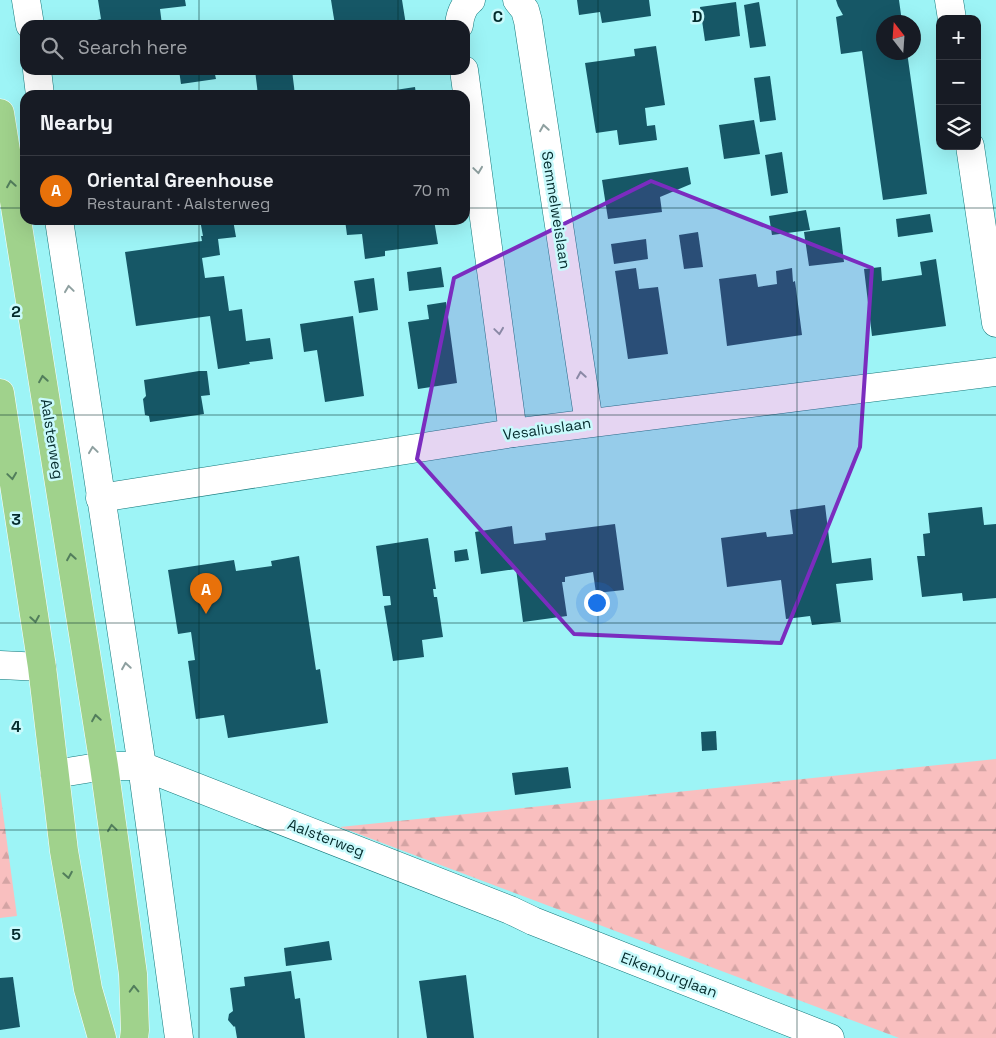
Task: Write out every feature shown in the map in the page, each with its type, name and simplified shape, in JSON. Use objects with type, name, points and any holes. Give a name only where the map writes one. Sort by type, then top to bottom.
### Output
[{"type":"main road","name":"Aalsterweg","points":[[0,113],[104,766],[133,974],[134,1038]]},
{"type":"main road","points":[[0,393],[42,667],[64,851],[88,989],[102,1038]]},
{"type":"street","points":[[26,0],[29,20]]},
{"type":"street","points":[[460,20],[466,4],[471,0]]},
{"type":"street","name":"Semmelweislaan","points":[[517,0],[525,10],[528,21],[589,423]]},
{"type":"street","points":[[949,0],[951,15]]},
{"type":"street","points":[[38,75],[39,90]]},
{"type":"street","points":[[465,75],[467,90]]},
{"type":"street","points":[[470,114],[513,433]]},
{"type":"street","points":[[971,150],[996,323]]},
{"type":"street","points":[[60,225],[142,766],[179,1038]]},
{"type":"street","name":"Vesaliuslaan","points":[[100,498],[513,433],[996,372]]},
{"type":"street","points":[[0,665],[42,667]]},
{"type":"street","name":"Aalsterweg","points":[[55,774],[104,766],[142,766],[510,910]]},
{"type":"street","name":"Eikenburglaan","points":[[510,910],[533,921],[830,1038]]},
{"type":"highlighted area","points":[[651,181],[872,268],[860,447],[781,643],[574,634],[417,459],[454,278]]},
{"type":"green space","points":[[996,759],[996,1038],[899,1038],[340,827]]},
{"type":"green space","points":[[0,791],[17,916],[0,918]]},
{"type":"building","points":[[98,0],[185,0],[186,6],[160,9],[161,20],[97,20],[101,19]]},
{"type":"building","points":[[331,0],[402,0],[405,20],[334,20]]},
{"type":"building","points":[[577,0],[649,0],[651,16],[602,23],[600,12],[579,15]]},
{"type":"building","points":[[836,0],[899,0],[901,15],[876,15],[876,60],[908,60],[927,194],[883,200],[862,51],[841,54],[836,17],[843,15]]},
{"type":"building","points":[[736,2],[740,36],[705,41],[700,7]]},
{"type":"building","points":[[759,2],[766,46],[750,48],[744,5]]},
{"type":"building","points":[[656,46],[665,105],[645,108],[647,126],[655,125],[657,140],[619,145],[617,130],[596,133],[585,63],[635,56],[634,49]]},
{"type":"building","points":[[180,75],[215,75],[216,79],[181,84]]},
{"type":"building","points":[[256,75],[293,75],[294,90],[257,90]]},
{"type":"building","points":[[770,76],[776,120],[760,122],[754,78]]},
{"type":"building","points":[[415,87],[415,90],[395,90]]},
{"type":"building","points":[[754,120],[760,154],[724,159],[719,125]]},
{"type":"building","points":[[782,152],[788,193],[771,196],[765,155]]},
{"type":"building","points":[[688,167],[691,184],[660,197],[662,212],[608,219],[602,180]]},
{"type":"building","points":[[806,210],[810,230],[772,235],[769,216]]},
{"type":"building","points":[[930,214],[933,232],[898,237],[896,219]]},
{"type":"building","points":[[201,225],[234,225],[236,237],[218,239],[220,255],[202,258],[205,278],[224,276],[229,311],[242,309],[246,341],[270,338],[273,359],[218,369],[210,316],[136,326],[125,252],[202,241],[201,236],[203,236]]},
{"type":"building","points":[[346,225],[435,225],[438,244],[385,251],[385,256],[365,259],[362,234],[347,235]]},
{"type":"building","points":[[840,227],[844,262],[809,266],[804,232]]},
{"type":"building","points":[[698,232],[703,267],[684,269],[679,235]]},
{"type":"building","points":[[646,239],[648,259],[614,264],[611,244]]},
{"type":"building","points":[[936,259],[946,326],[872,336],[864,269],[881,267],[882,281],[922,275],[920,262]]},
{"type":"building","points":[[441,267],[444,287],[409,291],[407,272]]},
{"type":"building","points":[[636,268],[639,289],[658,287],[668,354],[628,359],[615,271]]},
{"type":"building","points":[[792,268],[802,335],[727,346],[719,279],[756,274],[758,287],[777,284],[776,271]]},
{"type":"building","points":[[374,278],[378,310],[359,313],[354,281]]},
{"type":"building","points":[[446,302],[457,383],[418,389],[408,322],[429,319],[427,305]]},
{"type":"building","points":[[353,316],[364,396],[325,402],[317,350],[304,352],[300,324]]},
{"type":"building","points":[[207,371],[210,395],[201,396],[204,414],[150,422],[149,416],[145,415],[143,399],[146,396],[144,380]]},
{"type":"building","points":[[825,505],[832,563],[871,558],[873,580],[836,584],[841,622],[812,625],[810,616],[786,619],[781,580],[727,587],[721,538],[766,532],[767,537],[793,534],[790,510]]},
{"type":"building","points":[[982,507],[984,525],[996,524],[996,598],[963,601],[962,593],[922,597],[917,556],[925,556],[923,534],[930,533],[928,513]]},
{"type":"building","points":[[615,524],[624,590],[596,593],[593,572],[565,577],[565,582],[562,582],[567,616],[523,622],[516,569],[481,574],[475,532],[512,526],[514,544],[546,540],[545,533]]},
{"type":"building","points":[[428,538],[436,589],[433,589],[434,597],[437,597],[443,637],[422,640],[424,657],[393,661],[384,606],[391,605],[390,596],[383,596],[376,546]]},
{"type":"building","points":[[467,549],[469,560],[455,562],[454,551]]},
{"type":"building","points":[[299,556],[316,670],[320,669],[328,723],[228,738],[224,715],[196,719],[188,661],[195,660],[191,632],[178,634],[168,570],[234,560],[236,571],[272,566],[271,561]]},
{"type":"building","points":[[716,731],[717,750],[702,751],[701,732]]},
{"type":"building","points":[[568,767],[571,788],[515,795],[512,773]]},
{"type":"building","points":[[329,941],[332,960],[286,966],[284,948]]},
{"type":"building","points":[[291,971],[295,999],[300,998],[305,1038],[237,1038],[235,1026],[228,1020],[229,1014],[233,1011],[230,988],[245,986],[244,977]]},
{"type":"building","points":[[466,975],[474,1038],[427,1038],[419,981]]},
{"type":"building","points":[[13,977],[20,1027],[0,1030],[0,978]]},
{"type":"place","name":"Oriental Greenhouse","points":[[206,614]]}]
